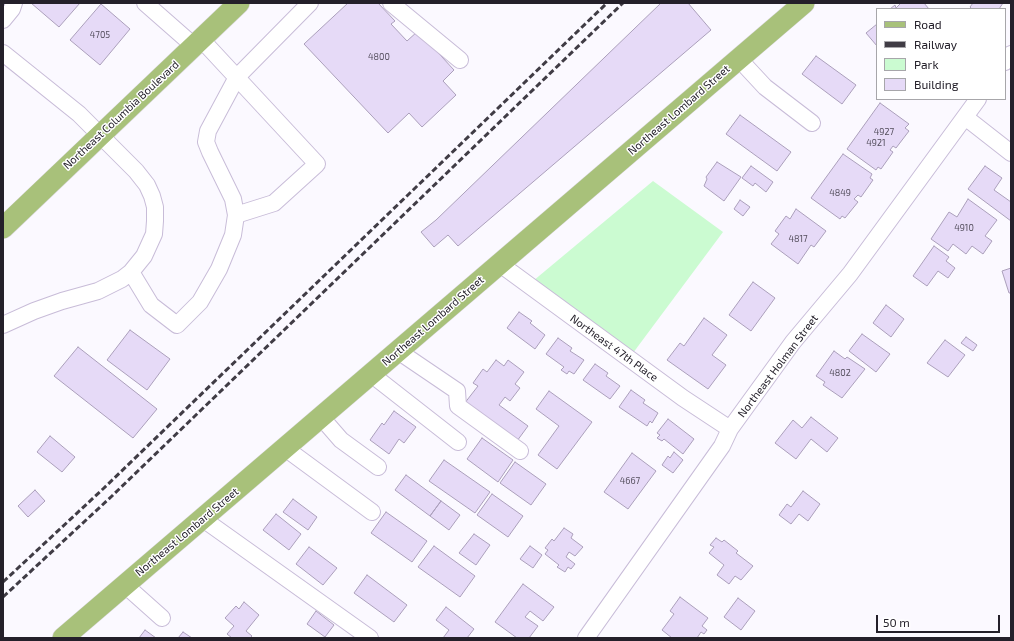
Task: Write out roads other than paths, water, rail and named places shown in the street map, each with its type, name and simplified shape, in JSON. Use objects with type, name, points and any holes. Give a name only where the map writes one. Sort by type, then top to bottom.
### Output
[{"type":"main road","name":"Northeast Columbia Boulevard","points":[[3,228],[239,3]]},
{"type":"main road","name":"Northeast Lombard Street","points":[[63,638],[804,3]]},
{"type":"street","points":[[3,20],[12,9],[14,3]]},
{"type":"street","points":[[145,3],[198,42],[237,78],[317,164],[274,203],[236,215]]},
{"type":"street","points":[[131,272],[152,305],[177,325],[200,302],[219,269],[233,235],[236,215],[233,199],[206,142],[208,131],[237,78],[310,3]]},
{"type":"street","points":[[391,3],[460,60]]},
{"type":"street","points":[[3,53],[79,114],[143,178],[152,196],[155,207],[154,234],[144,256],[131,272],[122,280],[108,287],[34,311],[3,325]]},
{"type":"street","points":[[739,59],[765,87],[812,123]]},
{"type":"street","name":"Northeast Holman Street","points":[[586,638],[722,446],[730,429],[793,342],[850,274],[977,100]]},
{"type":"street","points":[[965,116],[1011,153]]},
{"type":"street","name":"Northeast 47th Place","points":[[500,264],[683,398],[730,429]]},
{"type":"street","points":[[398,351],[457,391],[458,406],[520,451]]},
{"type":"street","points":[[371,374],[458,442]]},
{"type":"street","points":[[321,417],[341,440],[378,467]]},
{"type":"street","points":[[285,448],[372,512]]},
{"type":"street","points":[[203,519],[370,638]]},
{"type":"street","points":[[125,585],[162,618]]},
{"type":"railway","points":[[3,582],[104,488],[607,3]]},
{"type":"railway","points":[[3,597],[112,496],[623,3]]}]
